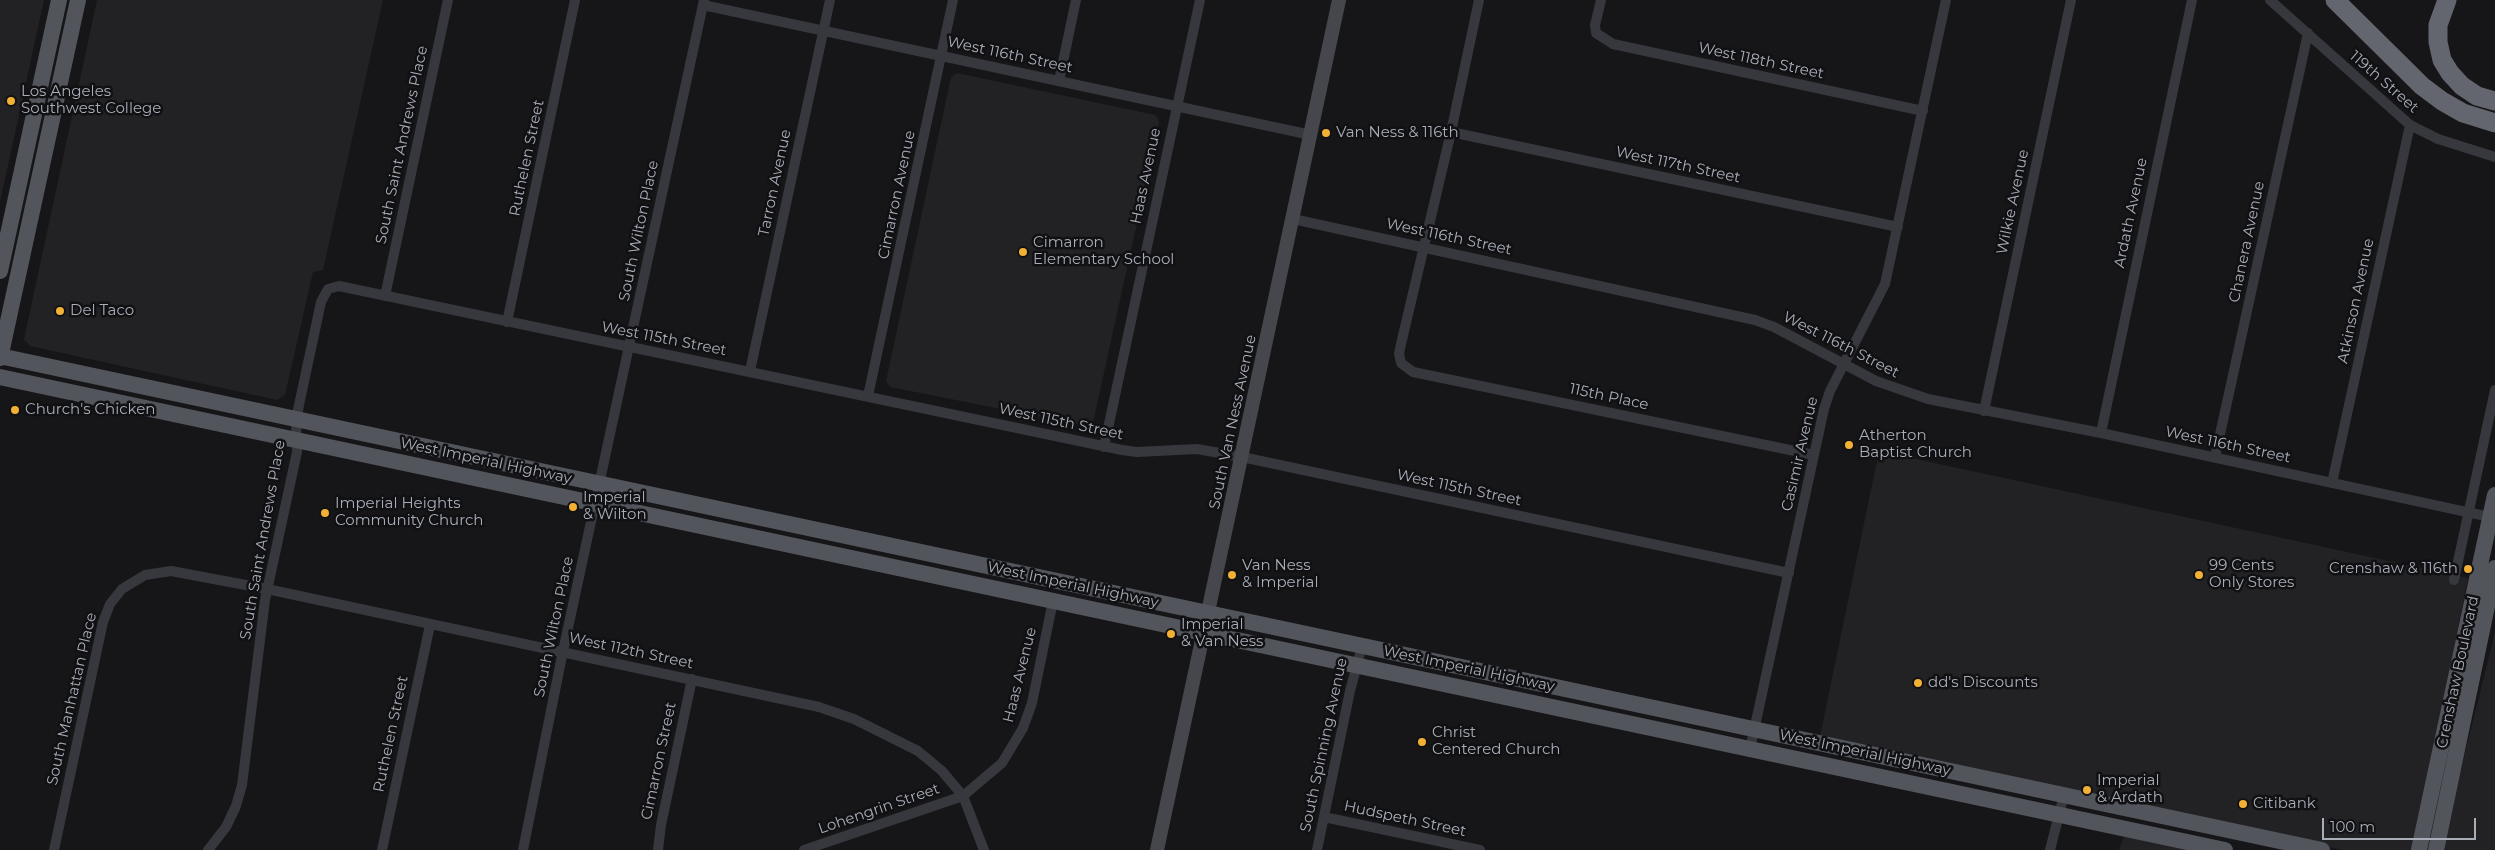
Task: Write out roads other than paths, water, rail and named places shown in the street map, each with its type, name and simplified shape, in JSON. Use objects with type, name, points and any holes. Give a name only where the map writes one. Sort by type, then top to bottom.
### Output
[{"type":"highway","points":[[2335,0],[2422,86],[2463,113],[2495,123]]},
{"type":"highway","points":[[2447,0],[2438,25],[2438,42],[2442,60],[2450,73],[2462,86],[2477,96],[2495,101]]},
{"type":"main road","points":[[0,271],[60,0]]},
{"type":"main road","points":[[0,357],[78,0]]},
{"type":"main road","name":"South Van Ness Avenue","points":[[1157,850],[1339,0]]},
{"type":"main road","name":"West Imperial Highway","points":[[0,357],[2322,850]]},
{"type":"main road","name":"West Imperial Highway","points":[[0,377],[298,442],[2225,850]]},
{"type":"main road","name":"Crenshaw Boulevard","points":[[2419,850],[2493,518],[2495,495]]},
{"type":"main road","name":"Crenshaw Boulevard","points":[[2436,850],[2495,568]]},
{"type":"street","name":"South Saint Andrews Place","points":[[385,296],[448,0]]},
{"type":"street","name":"Ruthelen Street","points":[[507,322],[575,0]]},
{"type":"street","name":"Tarron Avenue","points":[[750,371],[830,0]]},
{"type":"street","name":"Cimarron Avenue","points":[[868,396],[953,0]]},
{"type":"street","points":[[1059,81],[1076,0]]},
{"type":"street","name":"Haas Avenue","points":[[1104,447],[1200,0]]},
{"type":"street","points":[[1425,247],[1479,0]]},
{"type":"street","name":"West 118th Street","points":[[1601,0],[1595,25],[1596,33],[1613,44],[1923,111]]},
{"type":"street","name":"Casimir Avenue","points":[[1750,749],[1830,391],[1885,284],[1946,0]]},
{"type":"street","name":"Wilkie Avenue","points":[[1984,411],[2071,0]]},
{"type":"street","name":"Ardath Avenue","points":[[2101,433],[2192,0]]},
{"type":"street","name":"119th Street","points":[[2270,0],[2410,125],[2438,139],[2495,157]]},
{"type":"street","name":"West 116th Street","points":[[704,3],[1310,135]]},
{"type":"street","name":"South Wilton Place","points":[[523,850],[563,651],[704,3]]},
{"type":"street","name":"Chanera Avenue","points":[[2215,458],[2308,33]]},
{"type":"street","name":"Atkinson Avenue","points":[[2332,483],[2410,125]]},
{"type":"street","name":"West 117th Street","points":[[1451,132],[1898,227]]},
{"type":"street","name":"West 116th Street","points":[[1293,219],[1755,320],[1774,327],[1876,381],[1902,391],[1984,411],[2101,433],[2493,518]]},
{"type":"street","name":"115th Place","points":[[1425,247],[1399,354],[1401,363],[1413,372],[1814,456]]},
{"type":"street","name":"West 115th Street","points":[[328,289],[338,286],[629,348],[750,371],[1104,447],[1137,452],[1198,448],[1789,573]]},
{"type":"street","name":"South Saint Andrews Place","points":[[208,850],[226,827],[236,806],[242,785],[267,589],[298,442],[296,421],[321,302],[328,289]]},
{"type":"street","points":[[2454,580],[2495,390]]},
{"type":"street","name":"South Manhattan Place","points":[[54,850],[103,622],[110,604],[122,589],[145,575],[171,571],[267,589]]},
{"type":"street","name":"West 112th Street","points":[[267,589],[819,707],[854,718],[918,751],[942,771],[964,796]]},
{"type":"street","name":"Haas Avenue","points":[[964,796],[1002,763],[1023,728],[1032,703],[1053,601]]},
{"type":"street","name":"Ruthelen Street","points":[[382,850],[430,625]]},
{"type":"street","name":"South Spinning Avenue","points":[[1317,850],[1356,665],[1362,646]]},
{"type":"street","name":"Cimarron Street","points":[[658,850],[661,825],[692,679]]},
{"type":"street","points":[[2050,850],[2064,795]]},
{"type":"street","points":[[964,796],[984,850]]},
{"type":"street","name":"Lohengrin Street","points":[[804,850],[964,796]]},
{"type":"street","name":"Hudspeth Street","points":[[1324,817],[1480,850]]},
{"type":"place","name":"Los Angeles Southwest College","points":[[11,101]]},
{"type":"place","name":"Van Ness & 116th","points":[[1326,133]]},
{"type":"place","name":"Cimarron Elementary School","points":[[1023,252]]},
{"type":"place","name":"Del Taco","points":[[60,311]]},
{"type":"place","name":"Church's Chicken","points":[[15,410]]},
{"type":"place","name":"Atherton Baptist Church","points":[[1849,445]]},
{"type":"place","name":"Imperial & Wilton","points":[[573,507]]},
{"type":"place","name":"Imperial Heights Community Church","points":[[325,513]]},
{"type":"place","name":"Crenshaw & 116th","points":[[2468,569]]},
{"type":"place","name":"Van Ness & Imperial","points":[[1232,575]]},
{"type":"place","name":"99 Cents Only Stores","points":[[2199,575]]},
{"type":"place","name":"Imperial & Van Ness","points":[[1171,634]]},
{"type":"place","name":"dd's Discounts","points":[[1918,683]]},
{"type":"place","name":"Christ Centered Church","points":[[1422,742]]},
{"type":"place","name":"Imperial & Ardath","points":[[2087,790]]},
{"type":"place","name":"Citibank","points":[[2243,804]]}]
